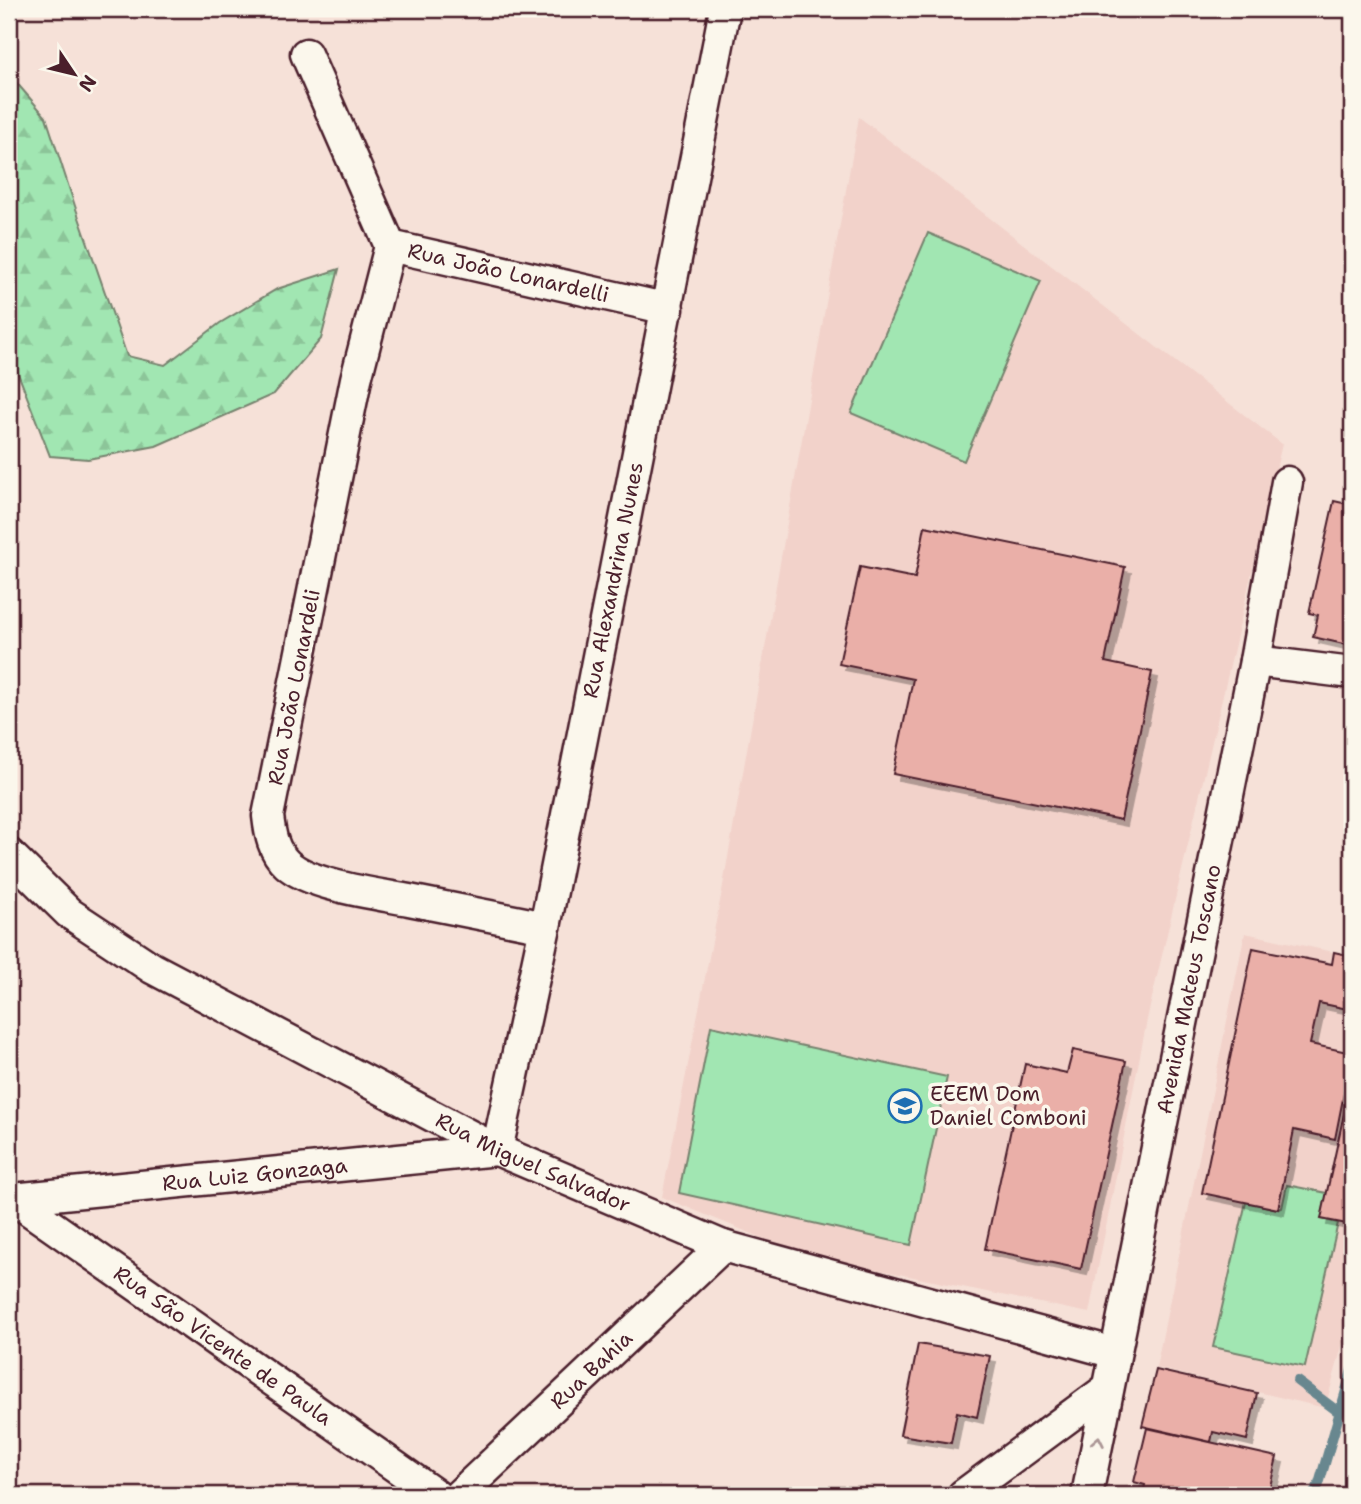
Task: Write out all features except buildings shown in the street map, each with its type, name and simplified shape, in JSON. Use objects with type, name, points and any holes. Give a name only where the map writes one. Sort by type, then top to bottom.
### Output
[{"type":"street","name":"Rua Alexandrina Nunes","points":[[498,1150],[545,928],[725,9]]},
{"type":"street","name":"Rua João Lonardelli","points":[[306,54],[390,246],[668,309]]},
{"type":"street","name":"Rua João Lonardeli","points":[[390,246],[356,379],[268,816],[269,831],[277,851],[287,865],[305,874],[343,887],[545,928]]},
{"type":"street","name":"Avenida Mateus Toscano","points":[[1087,1495],[1255,661],[1287,482]]},
{"type":"street","points":[[1255,661],[1352,673]]},
{"type":"street","name":"Rua Miguel Salvador","points":[[9,854],[69,913],[152,968],[498,1150],[723,1246],[1115,1353]]},
{"type":"street","name":"Rua Luiz Gonzaga","points":[[11,1198],[498,1150]]},
{"type":"street","name":"Rua São Vicente de Paula","points":[[11,1198],[436,1495]]},
{"type":"street","name":"Rua Bahia","points":[[459,1495],[723,1246]]},
{"type":"street","points":[[963,1495],[1108,1388]]},
{"type":"shaded area","points":[[859,117],[1282,444],[1148,1015],[1089,1313],[801,1254],[662,1197],[722,891]]},
{"type":"shaded area","points":[[1245,933],[1352,956],[1352,1310],[1325,1408],[1156,1368]]},
{"type":"green space","points":[[9,74],[46,117],[127,356],[165,365],[220,323],[277,289],[339,269],[321,339],[274,394],[156,446],[88,459],[50,456],[9,350]]},
{"type":"green space","points":[[928,233],[1041,281],[964,461],[851,413]]},
{"type":"green space","points":[[711,1026],[947,1077],[911,1245],[679,1193]]},
{"type":"green space","points":[[1287,1185],[1327,1193],[1321,1219],[1338,1223],[1305,1367],[1213,1347],[1246,1202],[1282,1208]]},
{"type":"waterway","points":[[1313,1495],[1319,1484],[1352,1370]]},
{"type":"waterway","points":[[1297,1381],[1340,1413]]},
{"type":"place","name":"EEEM Dom Daniel Comboni","points":[[905,1106]]}]
